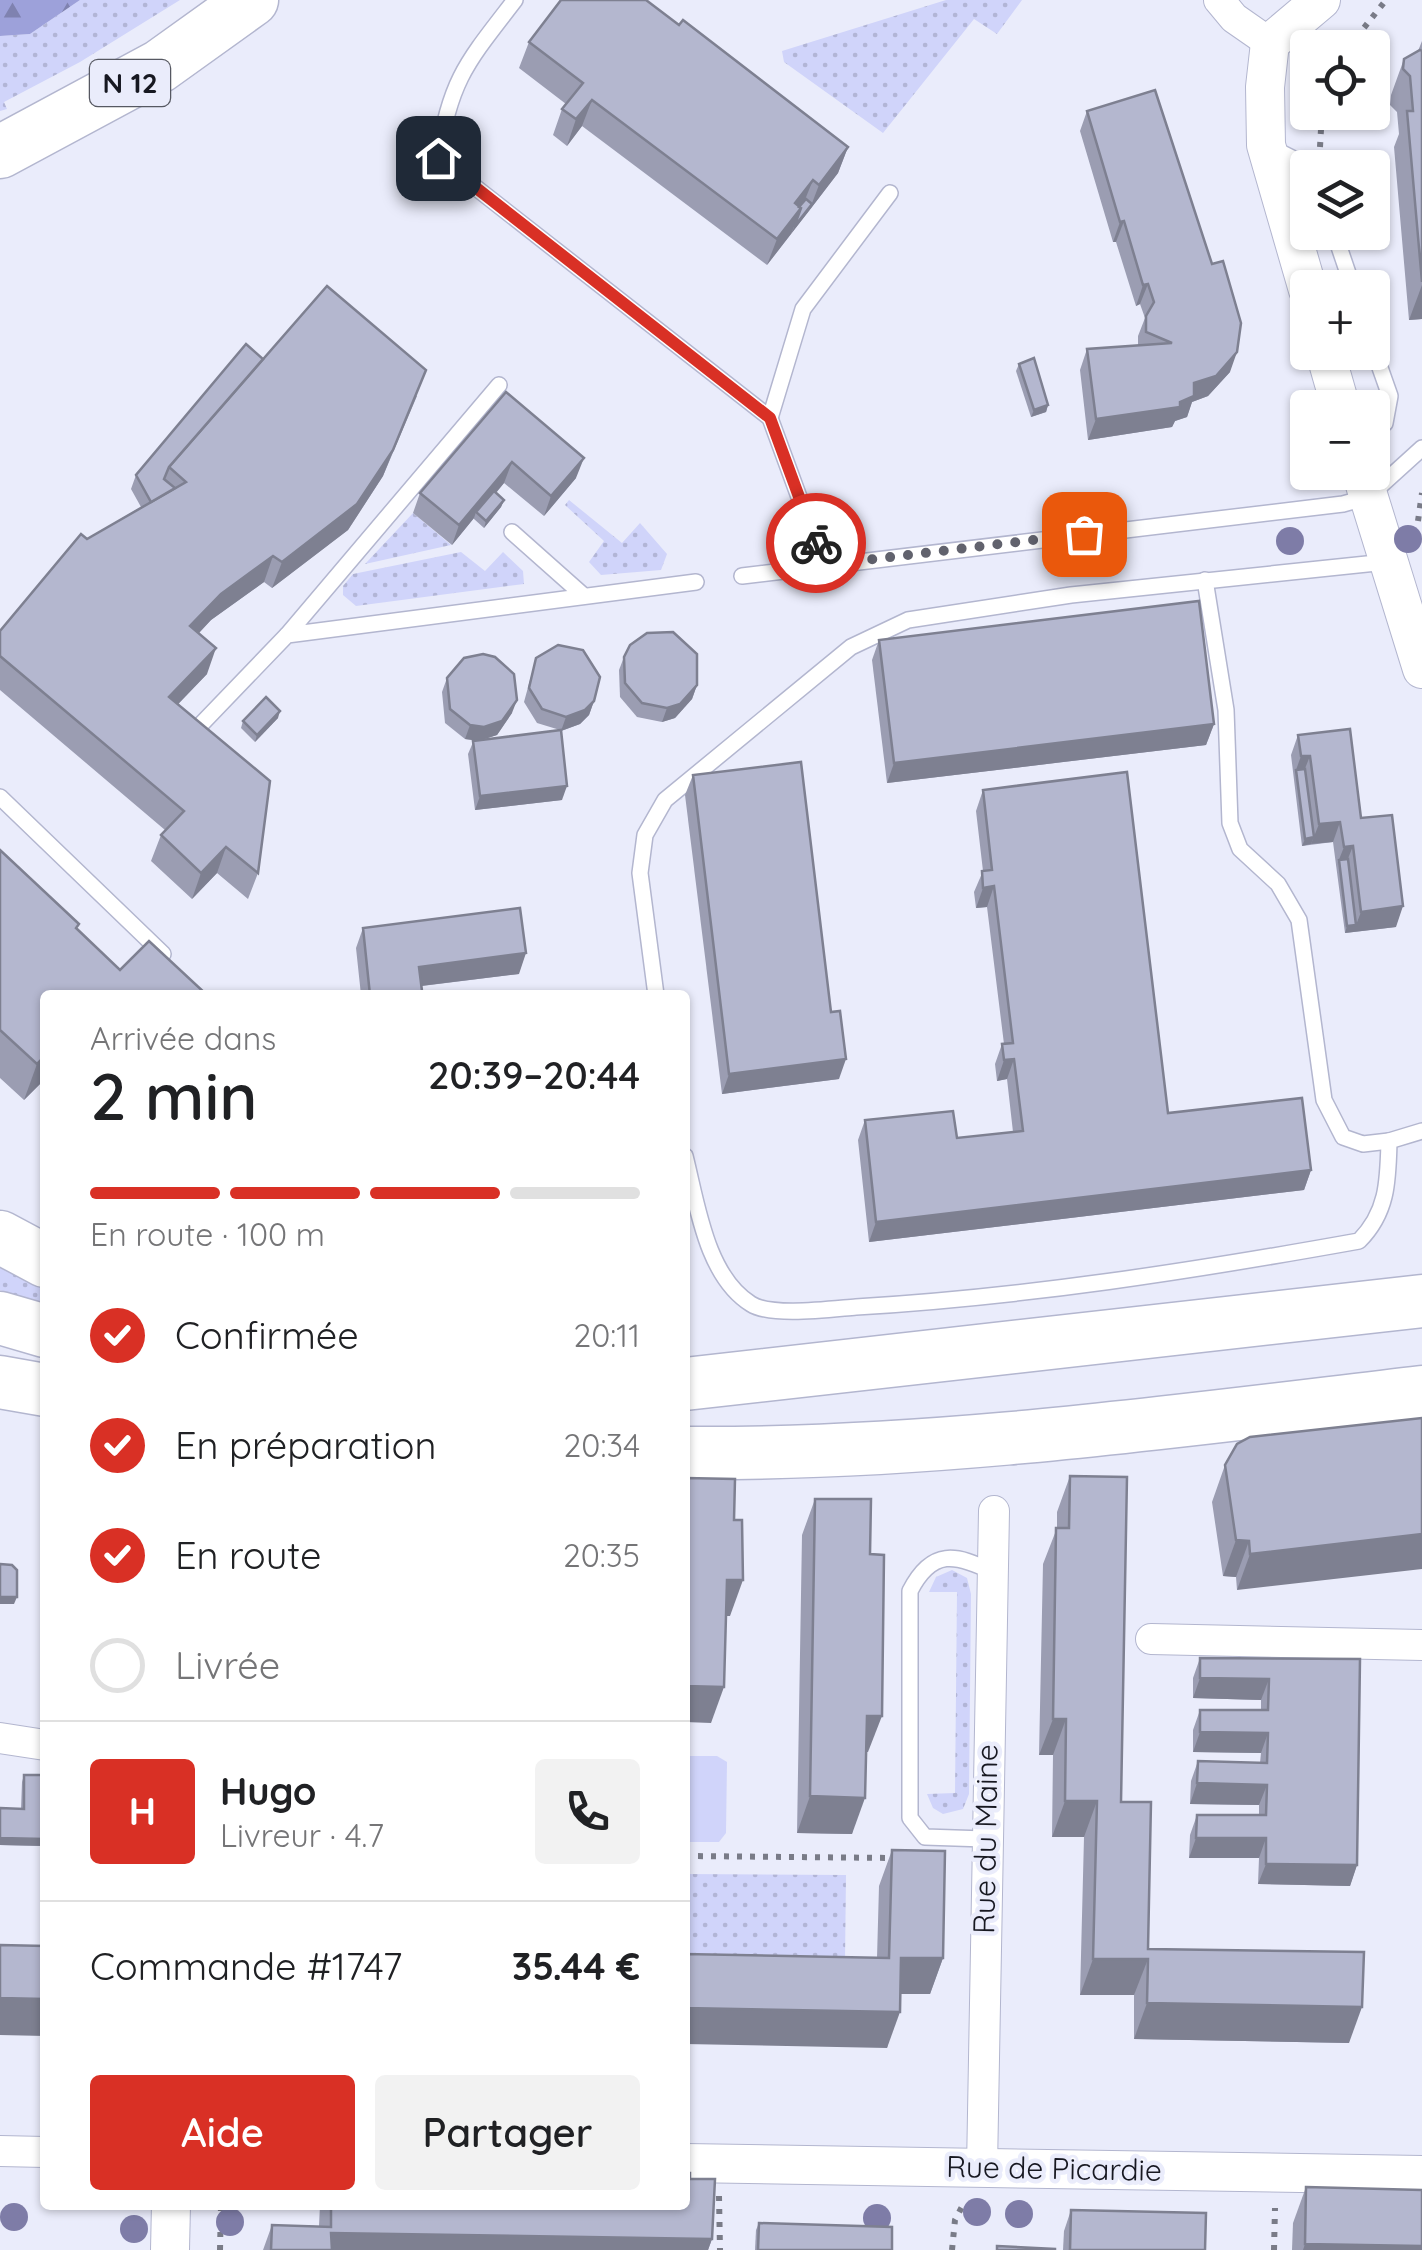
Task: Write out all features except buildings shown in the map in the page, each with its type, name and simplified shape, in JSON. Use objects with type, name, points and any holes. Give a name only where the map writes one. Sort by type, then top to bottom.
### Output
[{"type":"highway","name":"N 12","points":[[0,152],[160,66],[252,0]]},
{"type":"highway","points":[[0,1237],[40,1258]]},
{"type":"highway","points":[[690,1383],[1422,1301]]},
{"type":"highway","points":[[0,1318],[40,1330]]},
{"type":"highway","points":[[0,1382],[40,1389]]},
{"type":"highway","points":[[690,1453],[842,1452],[975,1444],[1422,1392]]},
{"type":"street","points":[[1219,0],[1234,18],[1270,43]]},
{"type":"street","points":[[1302,270],[1266,145],[1265,87],[1270,43],[1321,0]]},
{"type":"street","points":[[1365,490],[1422,669]]},
{"type":"street","name":"Rue du Maine","points":[[982,2168],[985,1838],[994,1511]]},
{"type":"street","points":[[1151,1639],[1422,1645]]},
{"type":"street","points":[[0,1738],[40,1743]]},
{"type":"street","points":[[0,2152],[40,2152]]},
{"type":"street","name":"Rue de Picardie","points":[[702,2163],[1422,2175]]},
{"type":"street","points":[[170,2250],[171,2210]]},
{"type":"lane","points":[[515,0],[466,61],[446,110],[438,158],[770,418],[824,565]]},
{"type":"lane","points":[[1266,145],[1290,157]]},
{"type":"lane","points":[[770,418],[803,309],[890,193]]},
{"type":"lane","points":[[188,738],[287,635],[499,385]]},
{"type":"lane","points":[[1390,468],[1422,448]]},
{"type":"lane","points":[[742,576],[1343,504],[1358,490]]},
{"type":"lane","points":[[512,532],[584,596]]},
{"type":"lane","points":[[655,990],[640,873],[645,835],[666,800],[850,647],[908,620],[1205,580],[1386,562]]},
{"type":"lane","points":[[1205,580],[1226,710],[1230,823],[1240,848],[1278,884],[1299,920],[1324,1100],[1343,1137],[1362,1144],[1422,1131]]},
{"type":"lane","points":[[287,635],[696,582]]},
{"type":"lane","points":[[0,797],[178,969]]},
{"type":"lane","points":[[690,1172],[722,1278],[753,1306],[799,1311],[942,1302],[1188,1272],[1359,1240],[1379,1221],[1388,1181],[1389,1141]]},
{"type":"lane","points":[[985,1838],[925,1837],[910,1818],[910,1591],[919,1573],[948,1558],[965,1557],[993,1572]]},
{"type":"path","points":[[1362,30],[1386,0]]},
{"type":"path","points":[[1418,528],[1422,493]]},
{"type":"path","points":[[690,1856],[897,1858],[925,1837]]},
{"type":"path","points":[[702,2163],[720,2250]]},
{"type":"path","points":[[220,2250],[221,2210]]},
{"type":"shaded area","points":[[80,0],[180,0],[80,62],[4,102],[7,109],[0,111],[0,36],[30,34]]},
{"type":"shaded area","points":[[946,0],[1022,0],[997,34],[974,19],[883,133],[784,62],[782,51]]},
{"type":"shaded area","points":[[569,500],[622,543],[640,523],[667,554],[661,570],[601,575],[589,562],[604,541],[565,505]]},
{"type":"shaded area","points":[[413,513],[451,545],[365,564]]},
{"type":"shaded area","points":[[461,552],[485,571],[503,552],[523,571],[524,584],[356,606],[343,595],[343,586],[353,574]]},
{"type":"shaded area","points":[[0,1256],[40,1276],[40,1305],[0,1290]]},
{"type":"shaded area","points":[[952,1570],[967,1578],[971,1594],[969,1794],[963,1809],[943,1814],[933,1808],[927,1794],[955,1793],[957,1592],[929,1592],[936,1577]]},
{"type":"shaded area","points":[[690,1756],[717,1756],[727,1762],[726,1833],[719,1842],[690,1842]]},
{"type":"shaded area","points":[[690,1874],[846,1875],[845,1960],[690,1958]]},
{"type":"green space","points":[[0,0],[80,0],[30,34],[0,36]]},
{"type":"way so far","points":[[816,543],[824,565],[1084,534]]},
{"type":"route","points":[[438,158],[770,418],[816,543]]}]
